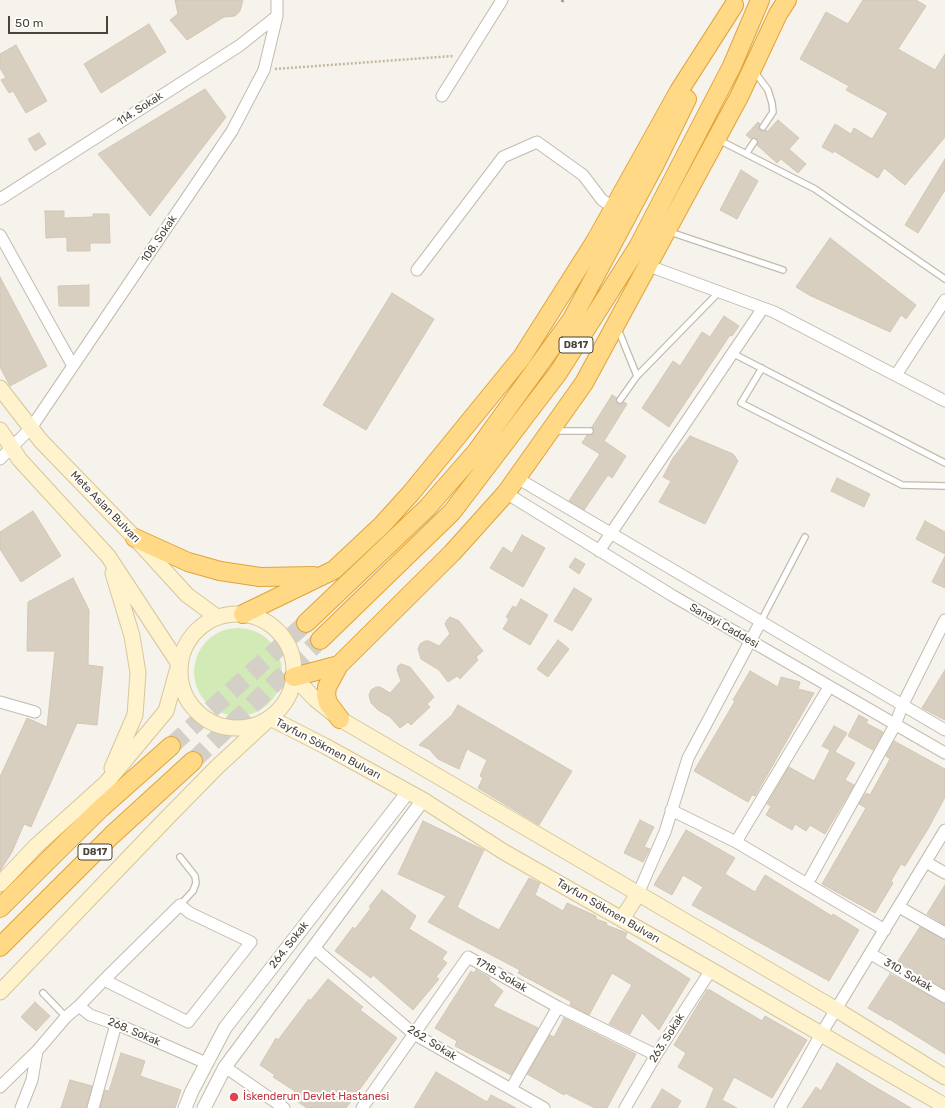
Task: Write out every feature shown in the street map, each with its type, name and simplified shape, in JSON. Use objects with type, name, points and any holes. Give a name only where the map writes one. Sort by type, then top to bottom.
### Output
[{"type":"highway","name":"D817","points":[[320,640],[452,512],[558,373],[638,247],[732,66],[760,0]]},
{"type":"highway","points":[[340,719],[328,703],[326,695],[327,687],[338,665],[452,554],[506,493],[584,383],[668,231],[786,0]]},
{"type":"highway","name":"D817","points":[[306,623],[427,508],[476,452],[572,320],[654,166],[735,3]]},
{"type":"highway","points":[[243,614],[334,570],[382,525],[411,493],[522,357],[596,240],[679,91],[735,3]]},
{"type":"highway","points":[[136,538],[188,562],[220,571],[260,577],[288,577],[314,576],[334,570]]},
{"type":"highway","points":[[294,677],[338,665]]},
{"type":"highway","name":"D817","points":[[0,908],[100,809],[171,746]]},
{"type":"highway","name":"D817","points":[[0,947],[112,835],[193,761]]},
{"type":"main road","name":"Mete Aslan Bulvarı","points":[[0,388],[41,441],[136,538],[187,595],[218,617]]},
{"type":"main road","points":[[0,430],[20,460],[108,556],[179,664],[180,683],[187,701],[199,715],[215,725],[234,729],[253,727],[270,718]]},
{"type":"main road","points":[[106,783],[135,715],[138,673],[132,636],[108,556]]},
{"type":"main road","points":[[0,884],[36,846],[106,783],[166,711],[182,652],[196,630],[218,617],[230,614],[243,614],[257,617],[271,624],[282,635],[292,654],[294,677],[288,698],[282,707],[217,767],[0,992]]},
{"type":"main road","points":[[294,677],[315,699],[340,719],[837,1010],[945,1077]]},
{"type":"main road","name":"Tayfun Sökmen Bulvarı","points":[[270,718],[325,746],[423,800],[504,852],[945,1106]]},
{"type":"main road","points":[[622,919],[638,894]]},
{"type":"street","name":"108. Sokak","points":[[0,459],[31,428],[232,131],[264,70],[277,16],[277,0]]},
{"type":"street","points":[[442,96],[502,0]]},
{"type":"street","name":"114. Sokak","points":[[0,199],[239,46],[277,16]]},
{"type":"street","points":[[417,270],[503,157],[537,142],[583,175],[602,200],[614,208]]},
{"type":"street","points":[[0,235],[73,366]]},
{"type":"street","points":[[649,266],[763,308],[945,401]]},
{"type":"street","points":[[896,375],[945,300]]},
{"type":"street","points":[[599,551],[763,308]]},
{"type":"street","name":"Sanayi Caddesi","points":[[517,478],[945,730]]},
{"type":"street","name":"Sanayi Caddesi","points":[[506,493],[599,551],[829,687],[945,753]]},
{"type":"street","points":[[807,884],[895,725],[903,704],[945,620]]},
{"type":"street","points":[[638,894],[665,832],[688,758],[761,621]]},
{"type":"street","points":[[736,842],[829,687]]},
{"type":"street","points":[[0,702],[35,712]]},
{"type":"street","name":"264. Sokak","points":[[186,1108],[206,1064],[225,1028],[408,792]]},
{"type":"street","name":"264. Sokak","points":[[204,1108],[225,1067],[423,800]]},
{"type":"street","points":[[671,810],[736,842],[885,930]]},
{"type":"street","points":[[780,1108],[821,1034],[837,1010],[945,830]]},
{"type":"street","points":[[926,862],[945,872]]},
{"type":"street","points":[[0,1087],[37,1051],[66,1017],[79,1006],[104,980],[180,905],[190,913],[251,942],[188,1022],[104,980]]},
{"type":"street","points":[[899,907],[945,933]]},
{"type":"street","name":"262. Sokak","points":[[313,947],[414,1034],[544,1108]]},
{"type":"street","name":"310. Sokak","points":[[871,954],[945,997]]},
{"type":"street","name":"1718. Sokak","points":[[362,1108],[468,956],[558,1007],[656,1055]]},
{"type":"street","name":"263. Sokak","points":[[625,1108],[656,1055],[711,970]]},
{"type":"street","name":"268. Sokak","points":[[79,1006],[90,1015],[116,1024],[206,1064]]},
{"type":"street","points":[[511,1089],[558,1007]]},
{"type":"street","points":[[93,1108],[116,1024]]},
{"type":"street","points":[[21,1108],[32,1080],[37,1051]]},
{"type":"street","points":[[206,1064],[225,1067],[284,1108]]},
{"type":"lane","points":[[752,69],[768,90],[772,103],[773,112],[763,127]]},
{"type":"lane","points":[[716,139],[815,189],[945,279]]},
{"type":"lane","points":[[746,154],[754,142]]},
{"type":"lane","points":[[668,231],[783,270]]},
{"type":"lane","points":[[620,400],[637,376],[720,292]]},
{"type":"lane","points":[[616,325],[637,376]]},
{"type":"lane","points":[[732,353],[945,463]]},
{"type":"lane","points":[[762,368],[741,403],[902,485],[945,486]]},
{"type":"lane","points":[[550,430],[590,431]]},
{"type":"lane","points":[[761,621],[805,537]]},
{"type":"lane","points":[[180,857],[194,876],[196,883],[193,891],[180,905]]},
{"type":"lane","points":[[43,993],[66,1017]]},
{"type":"path","points":[[264,70],[468,54]]},
{"type":"green space","points":[[238,628],[255,632],[269,641],[278,655],[282,672],[278,689],[269,703],[255,712],[238,716],[221,712],[207,703],[198,689],[194,672],[198,655],[207,641],[221,632]]},
{"type":"building","points":[[175,0],[243,0],[240,11],[235,16],[224,17],[187,40],[170,20],[178,14]]},
{"type":"building","points":[[863,0],[916,0],[926,6],[898,49],[935,70],[945,54],[945,137],[905,185],[884,168],[878,178],[834,151],[833,153],[822,147],[835,124],[851,134],[854,128],[872,139],[888,113],[846,90],[849,86],[800,59],[826,12],[848,24]]},
{"type":"building","points":[[149,24],[166,52],[101,93],[84,64]]},
{"type":"building","points":[[16,45],[47,101],[26,113],[13,91],[9,93],[1,80],[6,78],[0,68],[0,54]]},
{"type":"building","points":[[205,89],[226,117],[150,216],[98,154]]},
{"type":"building","points":[[778,120],[799,138],[789,149],[806,164],[798,173],[781,159],[777,163],[757,145],[757,139],[751,139],[746,135],[758,122],[760,124],[760,130],[768,131]]},
{"type":"building","points":[[39,133],[46,144],[35,151],[28,139]]},
{"type":"building","points":[[945,159],[945,190],[918,233],[905,225]]},
{"type":"building","points":[[741,170],[758,181],[737,219],[720,210]]},
{"type":"building","points":[[45,211],[64,211],[64,218],[93,217],[93,214],[109,214],[110,243],[90,243],[90,251],[67,251],[67,237],[46,238]]},
{"type":"building","points":[[830,238],[916,305],[906,319],[901,315],[890,332],[809,295],[796,287]]},
{"type":"building","points":[[0,277],[47,366],[10,386],[0,367]]},
{"type":"building","points":[[89,285],[89,306],[59,306],[58,286]]},
{"type":"building","points":[[392,293],[434,319],[366,430],[323,405]]},
{"type":"building","points":[[724,316],[739,326],[732,336],[730,335],[669,427],[642,408],[673,361],[680,366],[702,332],[710,337]]},
{"type":"building","points":[[612,395],[617,398],[618,404],[624,402],[627,404],[604,441],[626,456],[612,478],[608,475],[584,510],[569,501],[600,454],[582,443],[587,435],[593,433],[592,427]]},
{"type":"building","points":[[690,436],[733,454],[738,461],[705,524],[659,502],[671,481],[663,477],[673,458]]},
{"type":"building","points":[[837,478],[870,494],[864,507],[831,491]]},
{"type":"building","points":[[33,511],[61,556],[21,582],[0,549],[0,532]]},
{"type":"building","points":[[925,521],[945,532],[945,554],[916,539]]},
{"type":"building","points":[[522,535],[545,548],[523,587],[490,568],[503,547],[512,553]]},
{"type":"building","points":[[945,556],[945,588],[932,582]]},
{"type":"building","points":[[575,558],[585,564],[579,574],[569,567]]},
{"type":"building","points":[[73,578],[89,610],[88,665],[103,667],[97,725],[77,723],[31,827],[24,824],[12,852],[0,871],[0,777],[27,718],[47,727],[55,651],[27,651],[28,602]]},
{"type":"building","points":[[574,588],[592,599],[572,631],[554,621]]},
{"type":"building","points":[[521,599],[548,615],[530,645],[503,629],[509,619],[506,617],[513,606],[516,608]]},
{"type":"building","points":[[450,617],[459,621],[483,651],[476,657],[478,660],[460,679],[457,676],[448,682],[439,670],[421,659],[418,649],[420,644],[425,641],[429,641],[439,646],[450,634],[445,624]]},
{"type":"building","points":[[558,640],[569,649],[548,677],[537,669]]},
{"type":"building","points":[[401,664],[410,667],[434,697],[427,704],[430,707],[411,725],[408,722],[400,728],[390,717],[378,710],[371,703],[369,695],[371,690],[376,687],[380,687],[390,693],[401,681],[397,670],[398,666]]},
{"type":"building","points":[[945,670],[945,720],[922,708]]},
{"type":"building","points":[[750,671],[778,687],[781,677],[800,682],[798,689],[814,693],[755,796],[752,795],[748,802],[694,771],[735,701],[733,700]]},
{"type":"building","points":[[458,705],[572,771],[539,825],[478,788],[483,778],[480,776],[487,760],[467,749],[459,769],[438,759],[429,749],[419,745],[452,715]]},
{"type":"building","points":[[859,715],[868,720],[866,723],[883,732],[873,750],[848,736]]},
{"type":"building","points":[[834,726],[847,733],[835,752],[855,763],[845,780],[854,785],[825,834],[810,825],[806,831],[795,824],[792,830],[766,815],[771,806],[767,804],[789,767],[814,781],[830,750],[822,746]]},
{"type":"building","points":[[894,741],[945,769],[945,797],[928,829],[905,866],[901,864],[891,881],[893,883],[875,913],[822,884],[866,808],[859,804],[866,793],[870,795],[890,759],[886,756]]},
{"type":"building","points":[[640,820],[654,827],[644,847],[650,849],[643,862],[624,853]]},
{"type":"building","points":[[423,821],[484,850],[457,907],[499,930],[529,878],[540,883],[535,895],[563,911],[567,903],[596,916],[596,919],[607,923],[606,925],[627,933],[625,938],[690,979],[659,1030],[642,1013],[630,1034],[609,1024],[632,985],[612,973],[589,1015],[570,1005],[570,1001],[518,973],[520,970],[428,922],[446,896],[398,874]]},
{"type":"building","points":[[686,830],[735,858],[725,874],[755,892],[765,875],[832,916],[833,914],[859,930],[829,981],[692,905],[703,887],[683,875],[672,895],[654,885]]},
{"type":"building","points":[[945,885],[945,925],[927,914]]},
{"type":"building","points":[[382,890],[416,916],[409,929],[447,952],[442,959],[447,963],[436,977],[439,979],[413,1010],[373,975],[371,978],[335,951],[353,927],[355,929],[371,908],[369,907]]},
{"type":"building","points":[[920,927],[945,940],[945,989],[898,961]]},
{"type":"building","points":[[476,970],[490,978],[489,980],[503,991],[493,1006],[538,1028],[511,1075],[455,1046],[457,1041],[435,1028],[471,971],[474,973]]},
{"type":"building","points":[[890,974],[945,1004],[945,1054],[889,1019],[888,1020],[868,1008]]},
{"type":"building","points":[[328,979],[363,1007],[360,1010],[397,1038],[346,1108],[307,1108],[291,1097],[295,1091],[273,1077],[275,1075],[260,1065],[276,1038],[278,1040],[309,999],[310,1001]]},
{"type":"building","points":[[707,990],[710,990],[762,1021],[765,1016],[807,1040],[772,1098],[734,1077],[722,1100],[737,1108],[706,1108],[714,1088],[678,1067],[686,1053],[674,1045]]},
{"type":"building","points":[[35,1002],[50,1016],[36,1031],[21,1017]]},
{"type":"building","points":[[564,1018],[636,1054],[607,1108],[595,1108],[565,1093],[564,1095],[527,1074],[550,1035],[554,1037]]},
{"type":"building","points":[[121,1053],[145,1061],[140,1076],[181,1090],[175,1108],[100,1108],[105,1090],[109,1091]]},
{"type":"building","points":[[837,1063],[911,1108],[802,1108],[816,1087],[821,1091]]},
{"type":"building","points":[[436,1072],[487,1102],[491,1095],[516,1108],[414,1108]]},
{"type":"building","points":[[70,1080],[92,1086],[86,1108],[61,1108]]},
{"type":"building","points":[[662,1089],[681,1101],[677,1108],[651,1108]]},
{"type":"tunnel","points":[[171,746],[306,623]]},
{"type":"tunnel","points":[[193,761],[320,640]]},
{"type":"place","name":"İskenderun Devlet Hastanesi","points":[[234,1097]]}]
